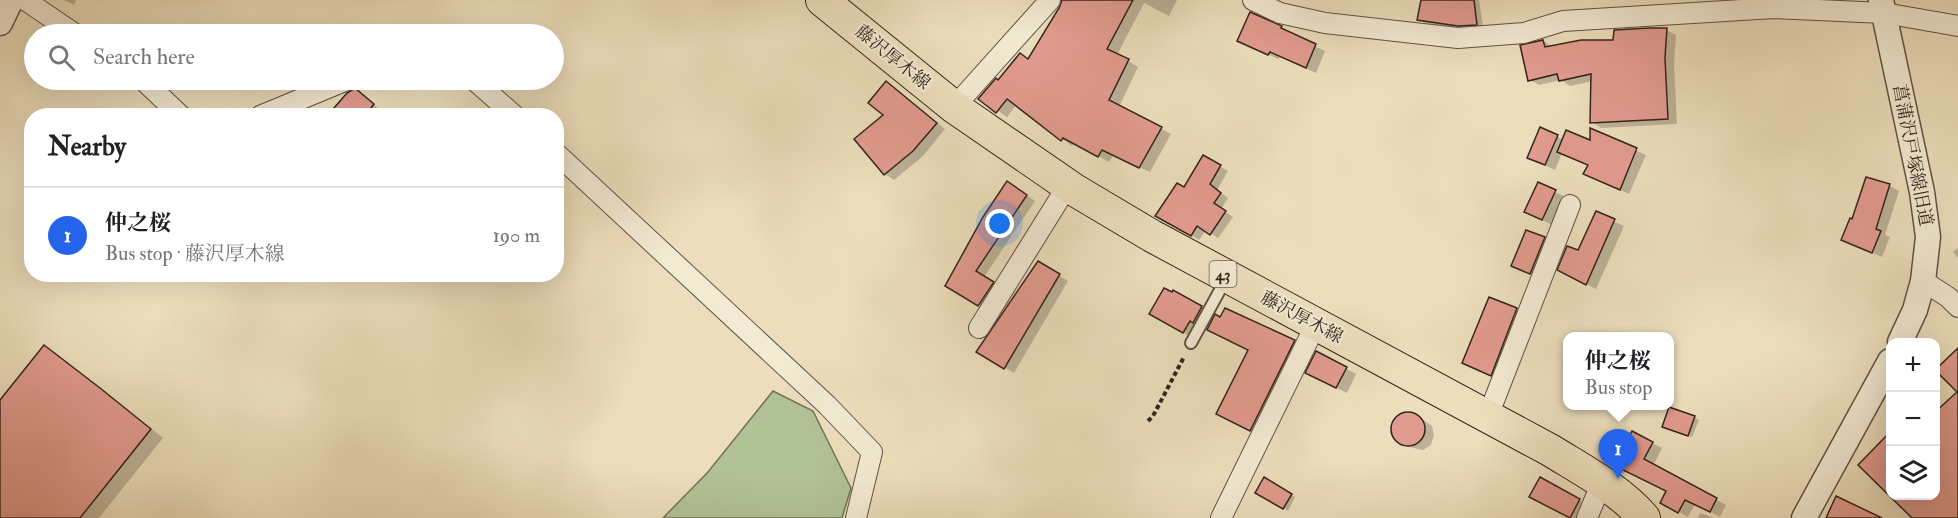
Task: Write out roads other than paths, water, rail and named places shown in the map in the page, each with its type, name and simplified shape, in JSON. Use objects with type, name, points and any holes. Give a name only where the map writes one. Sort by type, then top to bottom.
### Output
[{"type":"main road","name":"藤沢厚木線","points":[[822,0],[954,107],[1068,185],[1152,236],[1550,450],[1602,482],[1644,518]]},
{"type":"street","points":[[0,23],[11,0]]},
{"type":"street","points":[[25,0],[60,24]]},
{"type":"street","points":[[954,107],[1050,0]]},
{"type":"street","points":[[1253,0],[1280,13],[1325,22],[1458,38],[1524,33],[1563,21],[1774,8],[1882,6],[1958,26]]},
{"type":"street","name":"菖蒲沢戸塚線旧道","points":[[1882,6],[1922,192],[1928,237],[1923,281],[1916,310],[1902,338]]},
{"type":"street","points":[[154,90],[173,108]]},
{"type":"street","points":[[279,108],[323,90]]},
{"type":"street","points":[[485,90],[505,108]]},
{"type":"street","points":[[564,160],[827,405],[872,452],[856,518]]},
{"type":"street","points":[[979,328],[1068,185]]},
{"type":"street","points":[[1488,416],[1570,205]]},
{"type":"street","points":[[1923,281],[1955,298]]},
{"type":"street","points":[[1221,518],[1316,324]]},
{"type":"street","points":[[1804,518],[1886,368]]},
{"type":"street","points":[[1587,518],[1602,482]]},
{"type":"lane","points":[[1191,343],[1227,276]]},
{"type":"place","name":"仲之桜","points":[[1618,479]]}]
